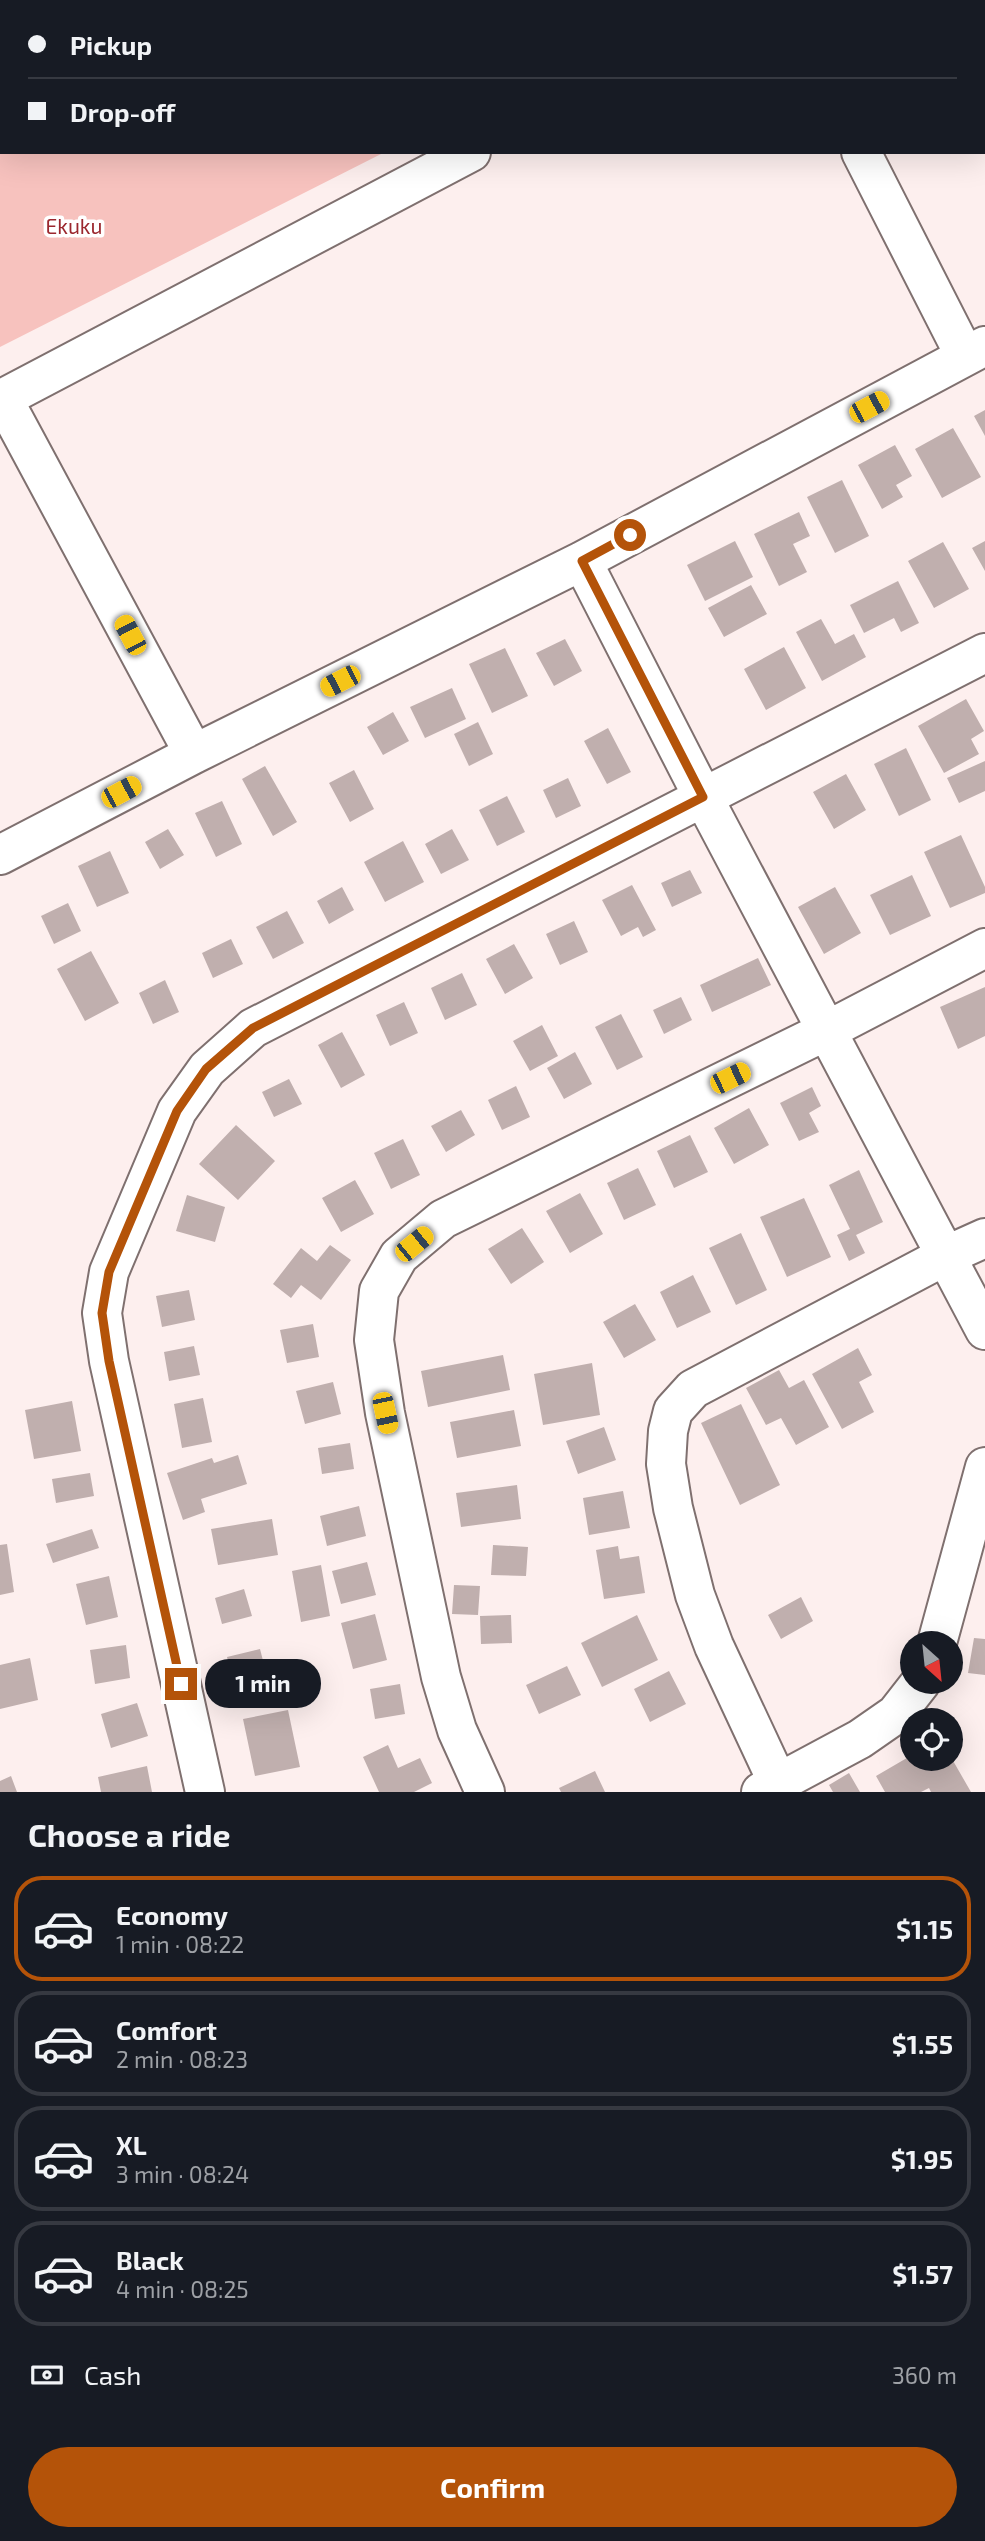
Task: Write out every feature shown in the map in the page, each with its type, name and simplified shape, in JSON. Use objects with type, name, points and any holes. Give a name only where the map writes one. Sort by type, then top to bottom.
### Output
[{"type":"street","points":[[194,754],[1,399],[467,154]]},
{"type":"street","points":[[0,855],[194,754],[582,561],[975,351],[862,154]]},
{"type":"street","points":[[582,561],[703,797],[985,1330]]},
{"type":"street","points":[[205,1792],[109,1361],[102,1313],[109,1272],[177,1111],[206,1069],[253,1028],[985,653]]},
{"type":"street","points":[[485,1792],[457,1730],[441,1676],[388,1427],[374,1340],[379,1291],[399,1256],[443,1219],[826,1031],[985,948]]},
{"type":"street","points":[[912,1694],[896,1714],[869,1733],[769,1788],[695,1595],[673,1508],[666,1464],[668,1431],[673,1411],[693,1388],[945,1256],[985,1238]]},
{"type":"street","points":[[940,1631],[985,1467]]},
{"type":"green space","name":"Ekuku","points":[[0,154],[381,154],[0,347]]},
{"type":"building","points":[[985,410],[985,436],[974,416]]},
{"type":"building","points":[[953,428],[981,477],[942,498],[915,449]]},
{"type":"building","points":[[895,445],[912,476],[896,485],[903,497],[882,509],[858,465]]},
{"type":"building","points":[[842,480],[869,536],[835,553],[807,497]]},
{"type":"building","points":[[799,512],[810,536],[793,544],[807,572],[779,586],[754,534]]},
{"type":"building","points":[[735,541],[753,577],[705,601],[687,565]]},
{"type":"building","points":[[985,541],[985,571],[972,548]]},
{"type":"building","points":[[943,542],[969,589],[934,608],[908,561]]},
{"type":"building","points":[[898,581],[919,623],[901,632],[894,618],[864,633],[850,605]]},
{"type":"building","points":[[751,585],[767,614],[724,637],[708,608]]},
{"type":"building","points":[[821,619],[835,644],[854,634],[866,657],[822,681],[796,632]]},
{"type":"building","points":[[565,639],[582,671],[554,686],[536,653]]},
{"type":"building","points":[[784,647],[806,688],[766,710],[744,669]]},
{"type":"building","points":[[505,648],[528,696],[492,713],[469,664]]},
{"type":"building","points":[[452,688],[466,719],[425,738],[410,707]]},
{"type":"building","points":[[966,699],[984,731],[971,739],[979,754],[944,773],[918,726]]},
{"type":"building","points":[[393,712],[409,741],[383,755],[367,727]]},
{"type":"building","points":[[478,722],[493,754],[469,766],[454,734]]},
{"type":"building","points":[[608,728],[631,772],[607,784],[584,741]]},
{"type":"building","points":[[906,748],[931,800],[899,816],[874,764]]},
{"type":"building","points":[[985,761],[985,791],[959,803],[947,778]]},
{"type":"building","points":[[265,766],[297,822],[273,836],[242,779]]},
{"type":"building","points":[[354,770],[374,809],[350,822],[329,783]]},
{"type":"building","points":[[846,774],[866,810],[834,829],[813,792]]},
{"type":"building","points":[[568,778],[581,806],[556,818],[543,790]]},
{"type":"building","points":[[507,796],[525,832],[497,846],[479,810]]},
{"type":"building","points":[[222,801],[242,844],[216,857],[195,813]]},
{"type":"building","points":[[168,829],[184,855],[160,869],[145,842]]},
{"type":"building","points":[[452,829],[469,860],[441,874],[425,844]]},
{"type":"building","points":[[961,835],[985,887],[985,893],[950,908],[924,852]]},
{"type":"building","points":[[403,841],[424,882],[385,902],[364,862]]},
{"type":"building","points":[[110,851],[129,893],[97,907],[78,866]]},
{"type":"building","points":[[690,870],[702,893],[672,907],[661,883]]},
{"type":"building","points":[[912,875],[931,916],[890,935],[870,895]]},
{"type":"building","points":[[632,885],[656,930],[643,937],[638,927],[621,936],[602,900]]},
{"type":"building","points":[[342,887],[354,910],[329,924],[317,901]]},
{"type":"building","points":[[835,887],[861,933],[824,954],[798,907]]},
{"type":"building","points":[[68,903],[81,931],[54,944],[41,916]]},
{"type":"building","points":[[287,911],[304,943],[273,959],[256,927]]},
{"type":"building","points":[[574,921],[588,952],[560,965],[546,934]]},
{"type":"building","points":[[231,939],[243,964],[213,978],[202,953]]},
{"type":"building","points":[[514,944],[533,978],[505,994],[486,959]]},
{"type":"building","points":[[91,951],[119,1003],[85,1021],[57,969]]},
{"type":"building","points":[[758,958],[771,985],[712,1012],[700,985]]},
{"type":"building","points":[[462,973],[477,1005],[445,1020],[431,988]]},
{"type":"building","points":[[165,980],[179,1012],[153,1024],[139,993]]},
{"type":"building","points":[[985,987],[985,1036],[958,1049],[940,1007]]},
{"type":"building","points":[[681,997],[692,1020],[664,1034],[653,1010]]},
{"type":"building","points":[[404,1002],[418,1033],[390,1046],[376,1015]]},
{"type":"building","points":[[621,1014],[643,1057],[617,1070],[595,1027]]},
{"type":"building","points":[[542,1025],[558,1056],[530,1071],[513,1041]]},
{"type":"building","points":[[342,1032],[365,1075],[341,1088],[318,1045]]},
{"type":"building","points":[[575,1052],[592,1084],[564,1099],[547,1068]]},
{"type":"building","points":[[289,1079],[302,1104],[274,1117],[262,1092]]},
{"type":"building","points":[[516,1086],[530,1117],[502,1130],[488,1100]]},
{"type":"building","points":[[812,1087],[821,1106],[809,1113],[819,1132],[799,1141],[780,1103]]},
{"type":"building","points":[[749,1108],[769,1145],[734,1164],[714,1128]]},
{"type":"building","points":[[461,1110],[475,1135],[446,1152],[431,1126]]},
{"type":"building","points":[[236,1125],[275,1161],[238,1200],[199,1164]]},
{"type":"building","points":[[690,1135],[708,1172],[674,1188],[657,1151]]},
{"type":"building","points":[[403,1139],[420,1175],[391,1189],[374,1153]]},
{"type":"building","points":[[638,1168],[656,1205],[624,1220],[607,1183]]},
{"type":"building","points":[[859,1170],[883,1222],[856,1235],[865,1253],[849,1261],[837,1235],[850,1229],[829,1185]]},
{"type":"building","points":[[355,1180],[374,1214],[341,1232],[322,1198]]},
{"type":"building","points":[[580,1193],[603,1234],[570,1253],[546,1211]]},
{"type":"building","points":[[187,1195],[225,1207],[215,1242],[176,1231]]},
{"type":"building","points":[[804,1198],[831,1257],[787,1277],[760,1217]]},
{"type":"building","points":[[522,1228],[544,1262],[511,1284],[488,1249]]},
{"type":"building","points":[[741,1233],[767,1290],[736,1305],[709,1248]]},
{"type":"building","points":[[330,1245],[351,1260],[321,1300],[301,1285],[291,1298],[273,1284],[301,1248],[317,1261]]},
{"type":"building","points":[[693,1275],[711,1312],[677,1328],[660,1292]]},
{"type":"building","points":[[189,1290],[195,1320],[162,1327],[156,1296]]},
{"type":"building","points":[[635,1304],[656,1340],[624,1358],[603,1322]]},
{"type":"building","points":[[313,1324],[319,1357],[287,1363],[280,1330]]},
{"type":"building","points":[[194,1346],[200,1375],[169,1381],[164,1352]]},
{"type":"building","points":[[858,1348],[872,1375],[859,1382],[874,1412],[842,1429],[812,1374]]},
{"type":"building","points":[[503,1355],[510,1390],[428,1407],[421,1371]]},
{"type":"building","points":[[592,1363],[600,1415],[543,1425],[534,1374]]},
{"type":"building","points":[[779,1370],[789,1388],[804,1380],[829,1427],[796,1445],[781,1418],[766,1425],[746,1388]]},
{"type":"building","points":[[333,1382],[341,1414],[305,1424],[296,1391]]},
{"type":"building","points":[[203,1398],[212,1442],[182,1448],[174,1404]]},
{"type":"building","points":[[72,1401],[81,1451],[34,1459],[25,1410]]},
{"type":"building","points":[[741,1404],[780,1485],[740,1505],[701,1423]]},
{"type":"building","points":[[514,1410],[521,1446],[457,1458],[450,1422]]},
{"type":"building","points":[[604,1427],[616,1460],[578,1474],[566,1441]]},
{"type":"building","points":[[350,1443],[354,1469],[322,1474],[318,1448]]},
{"type":"building","points":[[238,1455],[247,1484],[201,1499],[205,1512],[183,1520],[167,1473],[212,1458],[214,1463]]},
{"type":"building","points":[[90,1473],[94,1496],[56,1503],[52,1479]]},
{"type":"building","points":[[517,1485],[521,1519],[461,1527],[456,1493]]},
{"type":"building","points":[[623,1491],[630,1528],[589,1535],[583,1498]]},
{"type":"building","points":[[359,1506],[366,1536],[327,1546],[320,1516]]},
{"type":"building","points":[[272,1519],[278,1555],[218,1565],[211,1529]]},
{"type":"building","points":[[92,1529],[99,1548],[53,1563],[46,1544]]},
{"type":"building","points":[[7,1544],[14,1592],[0,1595],[0,1545]]},
{"type":"building","points":[[493,1545],[528,1547],[526,1576],[491,1575]]},
{"type":"building","points":[[618,1546],[620,1559],[639,1556],[645,1593],[604,1599],[596,1550]]},
{"type":"building","points":[[367,1562],[376,1595],[341,1604],[332,1571]]},
{"type":"building","points":[[321,1565],[330,1616],[301,1622],[292,1571]]},
{"type":"building","points":[[109,1576],[118,1617],[86,1625],[76,1584]]},
{"type":"building","points":[[454,1585],[480,1586],[478,1615],[452,1614]]},
{"type":"building","points":[[244,1589],[252,1616],[222,1624],[215,1598]]},
{"type":"building","points":[[801,1597],[813,1621],[781,1639],[768,1615]]},
{"type":"building","points":[[375,1614],[387,1660],[353,1669],[341,1623]]},
{"type":"building","points":[[511,1615],[512,1643],[481,1644],[480,1616]]},
{"type":"building","points":[[637,1615],[658,1660],[602,1687],[581,1643]]},
{"type":"building","points":[[974,1638],[985,1639],[985,1675],[968,1673]]},
{"type":"building","points":[[126,1645],[130,1678],[95,1684],[90,1650]]},
{"type":"building","points":[[260,1649],[268,1680],[235,1689],[227,1657]]},
{"type":"building","points":[[30,1658],[38,1700],[0,1709],[0,1665]]},
{"type":"building","points":[[567,1666],[581,1695],[539,1714],[526,1685]]},
{"type":"building","points":[[669,1671],[686,1704],[650,1722],[634,1689]]},
{"type":"building","points":[[400,1684],[405,1714],[375,1719],[370,1689]]},
{"type":"building","points":[[137,1703],[148,1736],[111,1748],[101,1714]]},
{"type":"building","points":[[288,1710],[300,1767],[255,1776],[243,1719]]},
{"type":"building","points":[[388,1745],[398,1768],[420,1758],[432,1783],[414,1792],[379,1792],[363,1757]]},
{"type":"building","points":[[900,1762],[900,1771],[959,1771],[971,1792],[931,1792],[929,1788],[921,1792],[885,1792],[876,1776]]},
{"type":"building","points":[[147,1766],[152,1792],[101,1792],[98,1777]]},
{"type":"building","points":[[595,1771],[605,1792],[561,1792],[559,1788]]},
{"type":"building","points":[[849,1773],[860,1792],[833,1792],[829,1785]]},
{"type":"building","points":[[11,1776],[17,1792],[0,1792],[0,1781]]},
{"type":"route","points":[[181,1684],[109,1361],[102,1313],[109,1272],[177,1111],[206,1069],[253,1028],[703,797],[582,561],[630,535]]}]
